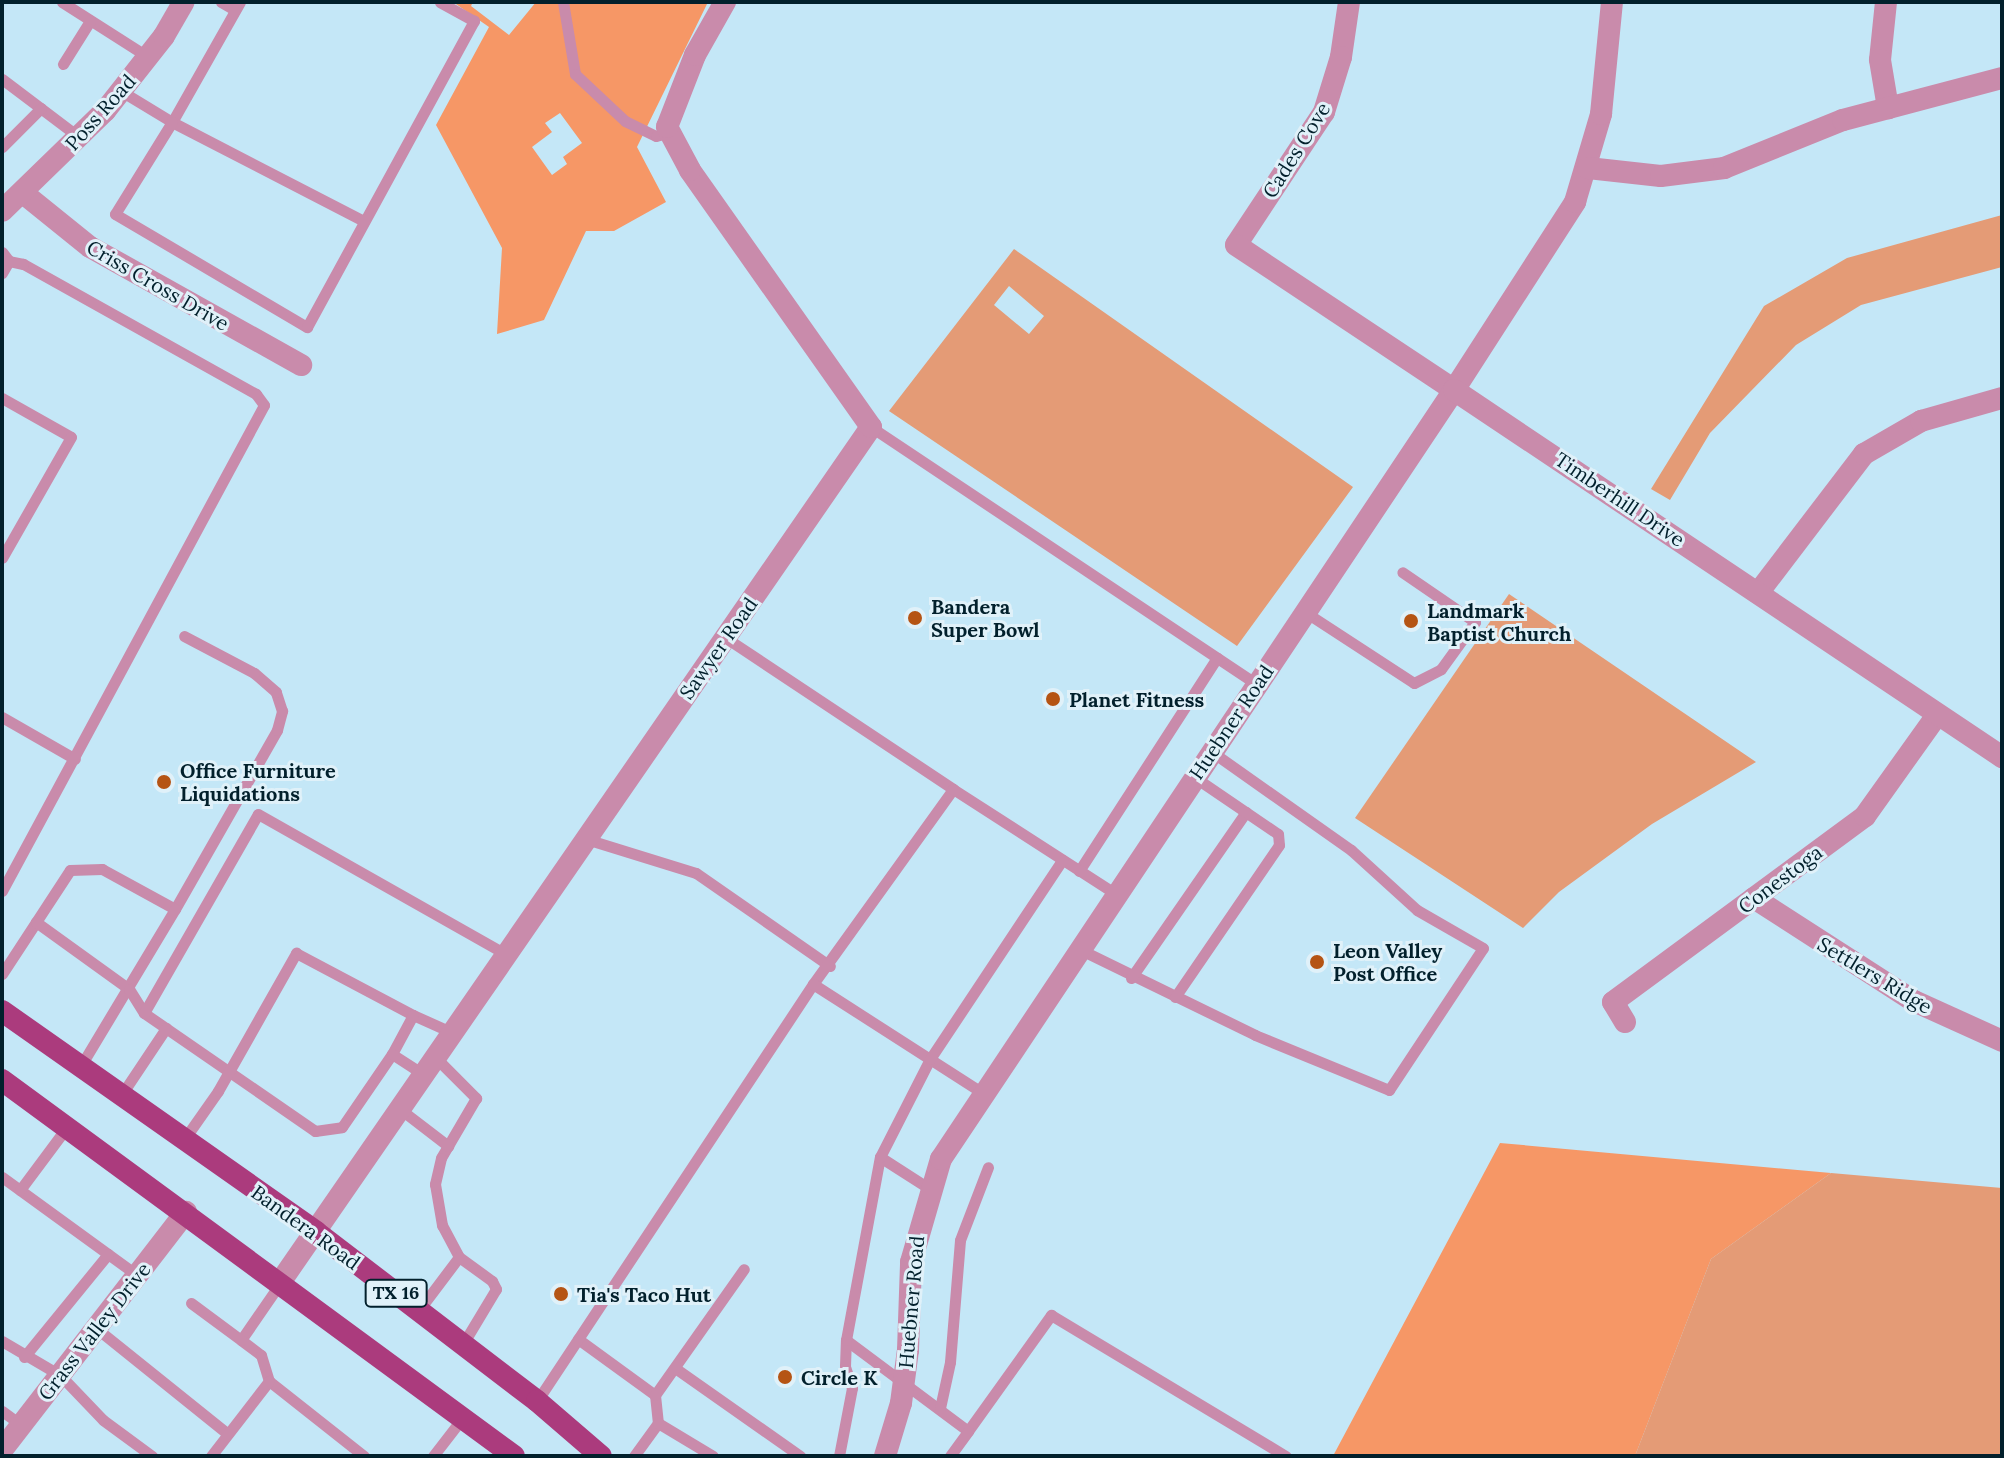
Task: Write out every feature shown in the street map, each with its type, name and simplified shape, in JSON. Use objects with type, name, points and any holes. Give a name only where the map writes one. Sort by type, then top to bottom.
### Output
[{"type":"main road","name":"Bandera Road","points":[[2,1011],[119,1097],[316,1232],[537,1401],[601,1456]]},
{"type":"main road","name":"TX 16","points":[[2,1080],[464,1415],[514,1456]]},
{"type":"street","name":"Poss Road","points":[[2,211],[79,137],[121,91],[184,2]]},
{"type":"street","points":[[725,2],[679,92],[670,132],[690,170],[871,427]]},
{"type":"street","name":"Cades Cove","points":[[1236,245],[1324,112],[1341,57],[1349,2]]},
{"type":"street","name":"Huebner Road","points":[[885,1456],[904,1379],[911,1262],[941,1159],[1559,234],[1588,168],[1601,114],[1612,2]]},
{"type":"street","points":[[1886,2],[1880,60],[1888,108]]},
{"type":"street","points":[[1588,168],[1661,176],[1724,168],[1816,129],[2002,78]]},
{"type":"street","name":"Criss Cross Drive","points":[[23,193],[90,247],[301,365]]},
{"type":"street","name":"Timberhill Drive","points":[[1236,245],[2002,757]]},
{"type":"street","points":[[1758,593],[1864,454],[1921,421],[2002,398]]},
{"type":"street","name":"Sawyer Road","points":[[281,1281],[871,427]]},
{"type":"street","name":"Conestoga","points":[[1625,1022],[1613,1002],[1865,816],[1937,715]]},
{"type":"street","name":"Settlers Ridge","points":[[1754,898],[1914,1001],[2002,1041]]},
{"type":"street","name":"Grass Valley Drive","points":[[2,1450],[186,1212]]},
{"type":"lane","points":[[62,2],[148,57]]},
{"type":"lane","points":[[221,2],[238,6],[115,214],[307,327],[474,21],[440,2]]},
{"type":"lane","points":[[563,2],[575,74],[625,121],[656,136],[670,132]]},
{"type":"lane","points":[[63,64],[90,21]]},
{"type":"lane","points":[[2,79],[79,137]]},
{"type":"lane","points":[[121,91],[172,122],[364,221]]},
{"type":"lane","points":[[2,147],[41,108]]},
{"type":"lane","points":[[2,273],[5,257],[23,264],[256,394],[264,405],[2,891]]},
{"type":"lane","points":[[2,398],[71,437],[2,558]]},
{"type":"lane","points":[[871,427],[1256,684]]},
{"type":"lane","points":[[1305,611],[1414,683],[1441,669],[1475,622],[1402,572]]},
{"type":"lane","points":[[79,1068],[129,989],[277,730],[282,711],[276,692],[254,673],[184,636]]},
{"type":"lane","points":[[726,638],[1116,894]]},
{"type":"lane","points":[[1079,871],[1217,658]]},
{"type":"lane","points":[[2,717],[75,759]]},
{"type":"lane","points":[[1079,949],[1131,978],[1389,1090],[1483,948],[1417,910],[1351,850],[1212,751]]},
{"type":"lane","points":[[1175,997],[1279,845],[1278,834],[1194,777]]},
{"type":"lane","points":[[537,1401],[813,984],[830,966],[953,789]]},
{"type":"lane","points":[[1131,978],[1246,812]]},
{"type":"lane","points":[[144,1013],[258,814],[507,955]]},
{"type":"lane","points":[[586,839],[696,873],[830,966]]},
{"type":"lane","points":[[839,1456],[852,1388],[845,1366],[846,1340],[880,1157],[930,1059],[1062,860]]},
{"type":"lane","points":[[2,974],[70,870],[102,869],[175,909]]},
{"type":"lane","points":[[36,922],[129,989],[144,1013],[309,1128],[324,1133],[349,1119],[392,1054],[413,1015]]},
{"type":"lane","points":[[183,1141],[228,1071],[296,953],[453,1033]]},
{"type":"lane","points":[[813,984],[983,1093]]},
{"type":"lane","points":[[119,1097],[166,1028]]},
{"type":"lane","points":[[392,1054],[430,1066],[476,1098],[448,1146],[435,1184],[442,1225],[459,1257],[492,1281],[496,1289],[463,1344]]},
{"type":"lane","points":[[400,1109],[448,1146]]},
{"type":"lane","points":[[20,1190],[67,1127]]},
{"type":"lane","points":[[880,1157],[930,1189]]},
{"type":"lane","points":[[940,1408],[950,1362],[960,1240],[988,1167]]},
{"type":"lane","points":[[2,1177],[137,1275]]},
{"type":"lane","points":[[24,1357],[108,1254]]},
{"type":"lane","points":[[419,1310],[459,1257]]},
{"type":"lane","points":[[634,1456],[658,1423],[655,1395],[744,1269]]},
{"type":"lane","points":[[241,1340],[281,1281]]},
{"type":"lane","points":[[191,1303],[261,1355],[269,1381],[364,1456]]},
{"type":"lane","points":[[956,1454],[968,1431],[1051,1315],[1286,1456]]},
{"type":"lane","points":[[96,1328],[228,1434]]},
{"type":"lane","points":[[578,1339],[655,1395]]},
{"type":"lane","points":[[846,1340],[904,1379],[968,1431]]},
{"type":"lane","points":[[2,1341],[24,1357],[60,1375],[103,1420],[152,1456]]},
{"type":"lane","points":[[675,1368],[800,1456]]},
{"type":"lane","points":[[211,1456],[269,1381]]},
{"type":"lane","points":[[2,1411],[21,1425]]},
{"type":"lane","points":[[433,1456],[464,1415]]},
{"type":"lane","points":[[658,1423],[713,1456]]},
{"type":"shaded area","points":[[453,2],[473,2],[471,6],[509,35],[536,2],[708,2],[637,147],[666,202],[614,231],[586,231],[544,320],[497,334],[502,248],[436,125],[489,27]],"holes":[[[560,113],[582,143],[563,157],[567,164],[552,175],[532,147],[552,132],[545,123]]]},
{"type":"shaded area","points":[[2002,215],[2002,267],[1861,305],[1796,345],[1710,433],[1670,500],[1651,489],[1764,306],[1847,258]]},
{"type":"shaded area","points":[[1014,249],[1353,487],[1237,646],[889,411]],"holes":[[[1009,286],[1044,316],[1029,334],[994,305]]]},
{"type":"shaded area","points":[[1509,594],[1756,762],[1652,824],[1559,892],[1523,928],[1355,818]]},
{"type":"shaded area","points":[[1500,1143],[1831,1173],[1711,1259],[1635,1456],[1333,1456]]},
{"type":"shaded area","points":[[1831,1173],[2002,1188],[2002,1456],[1635,1456],[1711,1259]]},
{"type":"place","name":"Bandera Super Bowl","points":[[915,618]]},
{"type":"place","name":"Landmark Baptist Church","points":[[1411,621]]},
{"type":"place","name":"Planet Fitness","points":[[1053,699]]},
{"type":"place","name":"Office Furniture Liquidations","points":[[164,782]]},
{"type":"place","name":"Leon Valley Post Office","points":[[1317,962]]},
{"type":"place","name":"Tia's Taco Hut","points":[[561,1294]]},
{"type":"place","name":"Circle K","points":[[785,1377]]}]
